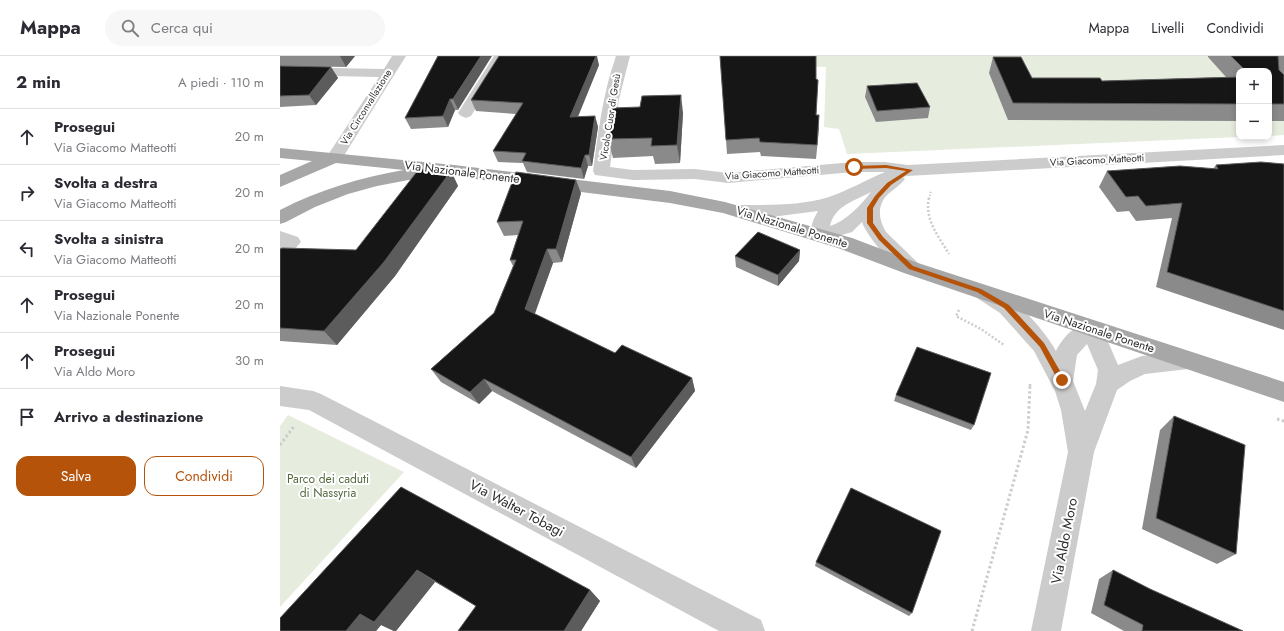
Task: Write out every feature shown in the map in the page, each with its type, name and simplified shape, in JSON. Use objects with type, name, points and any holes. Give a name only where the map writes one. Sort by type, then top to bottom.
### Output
[{"type":"main road","name":"Via Nazionale Ponente","points":[[280,153],[454,170],[670,197],[737,211],[845,242],[911,268],[1284,392]]},
{"type":"main road","points":[[280,182],[306,169],[334,158]]},
{"type":"main road","points":[[308,204],[326,182],[331,171],[334,158]]},
{"type":"main road","points":[[280,218],[319,198],[351,187],[385,178],[454,170]]},
{"type":"street","name":"Via Circonvallazione","points":[[334,158],[388,73],[402,56]]},
{"type":"street","points":[[466,113],[501,56]]},
{"type":"street","name":"Vicolo Cuor di Gesù","points":[[623,56],[614,81],[607,121],[601,171],[633,175]]},
{"type":"street","points":[[280,71],[388,73]]},
{"type":"street","name":"Via Giacomo Matteotti","points":[[737,211],[774,211],[820,205],[845,197],[896,173],[910,170],[1284,150]]},
{"type":"street","name":"Via Giacomo Matteotti","points":[[633,175],[695,174],[728,178],[854,167],[886,167],[910,170]]},
{"type":"street","points":[[821,235],[845,228],[873,203],[889,184],[910,170]]},
{"type":"street","name":"Via Giacomo Matteotti","points":[[821,235],[820,228],[823,216],[831,207],[845,197]]},
{"type":"street","points":[[873,203],[870,208],[870,223],[881,238],[911,268]]},
{"type":"street","points":[[280,237],[291,242],[280,253]]},
{"type":"street","name":"Via Aldo Moro","points":[[979,290],[1006,307],[1024,324],[1042,345],[1062,380],[1072,410],[1081,452]]},
{"type":"street","name":"Via Aldo Moro","points":[[1046,631],[1081,452],[1108,384],[1109,370],[1092,328],[1074,339],[1066,352],[1062,363],[1062,380]]},
{"type":"street","points":[[1108,384],[1122,374],[1142,365],[1188,360]]},
{"type":"street","name":"Via Walter Tobagi","points":[[280,396],[314,401],[750,631]]},
{"type":"path","points":[[930,169],[933,184],[927,207],[932,226],[949,255]]},
{"type":"path","points":[[972,631],[1028,430],[1030,383],[1027,377]]},
{"type":"green space","points":[[774,56],[1238,56],[1238,68],[1236,68],[1236,137],[847,154],[839,129],[824,127],[826,67],[775,65]]},
{"type":"green space","points":[[1272,92],[1284,105],[1284,135],[1272,136]]},
{"type":"green space","name":"Parco dei caduti di Nassyria","points":[[288,415],[404,472],[280,607],[280,426]]},
{"type":"building","points":[[438,56],[481,56],[453,99],[450,99],[443,116],[405,118]]},
{"type":"building","points":[[499,56],[596,56],[570,117],[595,116],[589,155],[585,155],[581,168],[522,161],[526,153],[493,151],[523,103],[471,100]]},
{"type":"building","points":[[720,56],[816,56],[816,79],[818,80],[816,115],[819,115],[817,145],[760,142],[759,138],[726,140]]},
{"type":"building","points":[[1231,56],[1278,56],[1279,70],[1284,75],[1284,104],[1272,104],[1272,68],[1243,68]]},
{"type":"building","points":[[993,57],[1021,57],[1032,78],[1100,78],[1102,81],[1236,77],[1236,104],[1013,103]]},
{"type":"building","points":[[280,66],[331,67],[309,95],[280,96]]},
{"type":"building","points":[[917,83],[930,107],[877,111],[867,86]]},
{"type":"building","points":[[681,95],[677,145],[651,146],[652,138],[608,139],[612,108],[640,107],[642,96]]},
{"type":"building","points":[[1261,162],[1284,164],[1284,311],[1167,272],[1182,203],[1146,206],[1138,196],[1126,197],[1107,171],[1180,166],[1218,169],[1216,165]]},
{"type":"building","points":[[419,169],[451,171],[384,262],[324,331],[280,328],[280,249],[356,250]]},
{"type":"building","points":[[516,172],[576,180],[556,249],[547,249],[525,309],[615,353],[622,345],[692,378],[631,457],[484,379],[470,392],[431,369],[494,313],[516,260],[510,260],[523,221],[497,222]]},
{"type":"building","points":[[758,232],[800,250],[778,275],[735,256]]},
{"type":"building","points":[[917,347],[991,373],[974,425],[896,395]]},
{"type":"building","points":[[1174,416],[1245,445],[1236,554],[1156,518]]},
{"type":"building","points":[[401,487],[590,590],[564,631],[458,631],[476,606],[417,570],[374,622],[360,614],[346,631],[280,631],[280,618]]},
{"type":"building","points":[[851,488],[941,531],[912,613],[816,562]]},
{"type":"building","points":[[1113,570],[1150,589],[1243,631],[1142,631],[1143,625],[1104,605]]},
{"type":"route","points":[[854,167],[886,167],[910,170],[889,184],[876,197],[870,208],[870,223],[881,238],[911,268],[979,290],[1006,307],[1024,324],[1042,345],[1062,380]]}]
